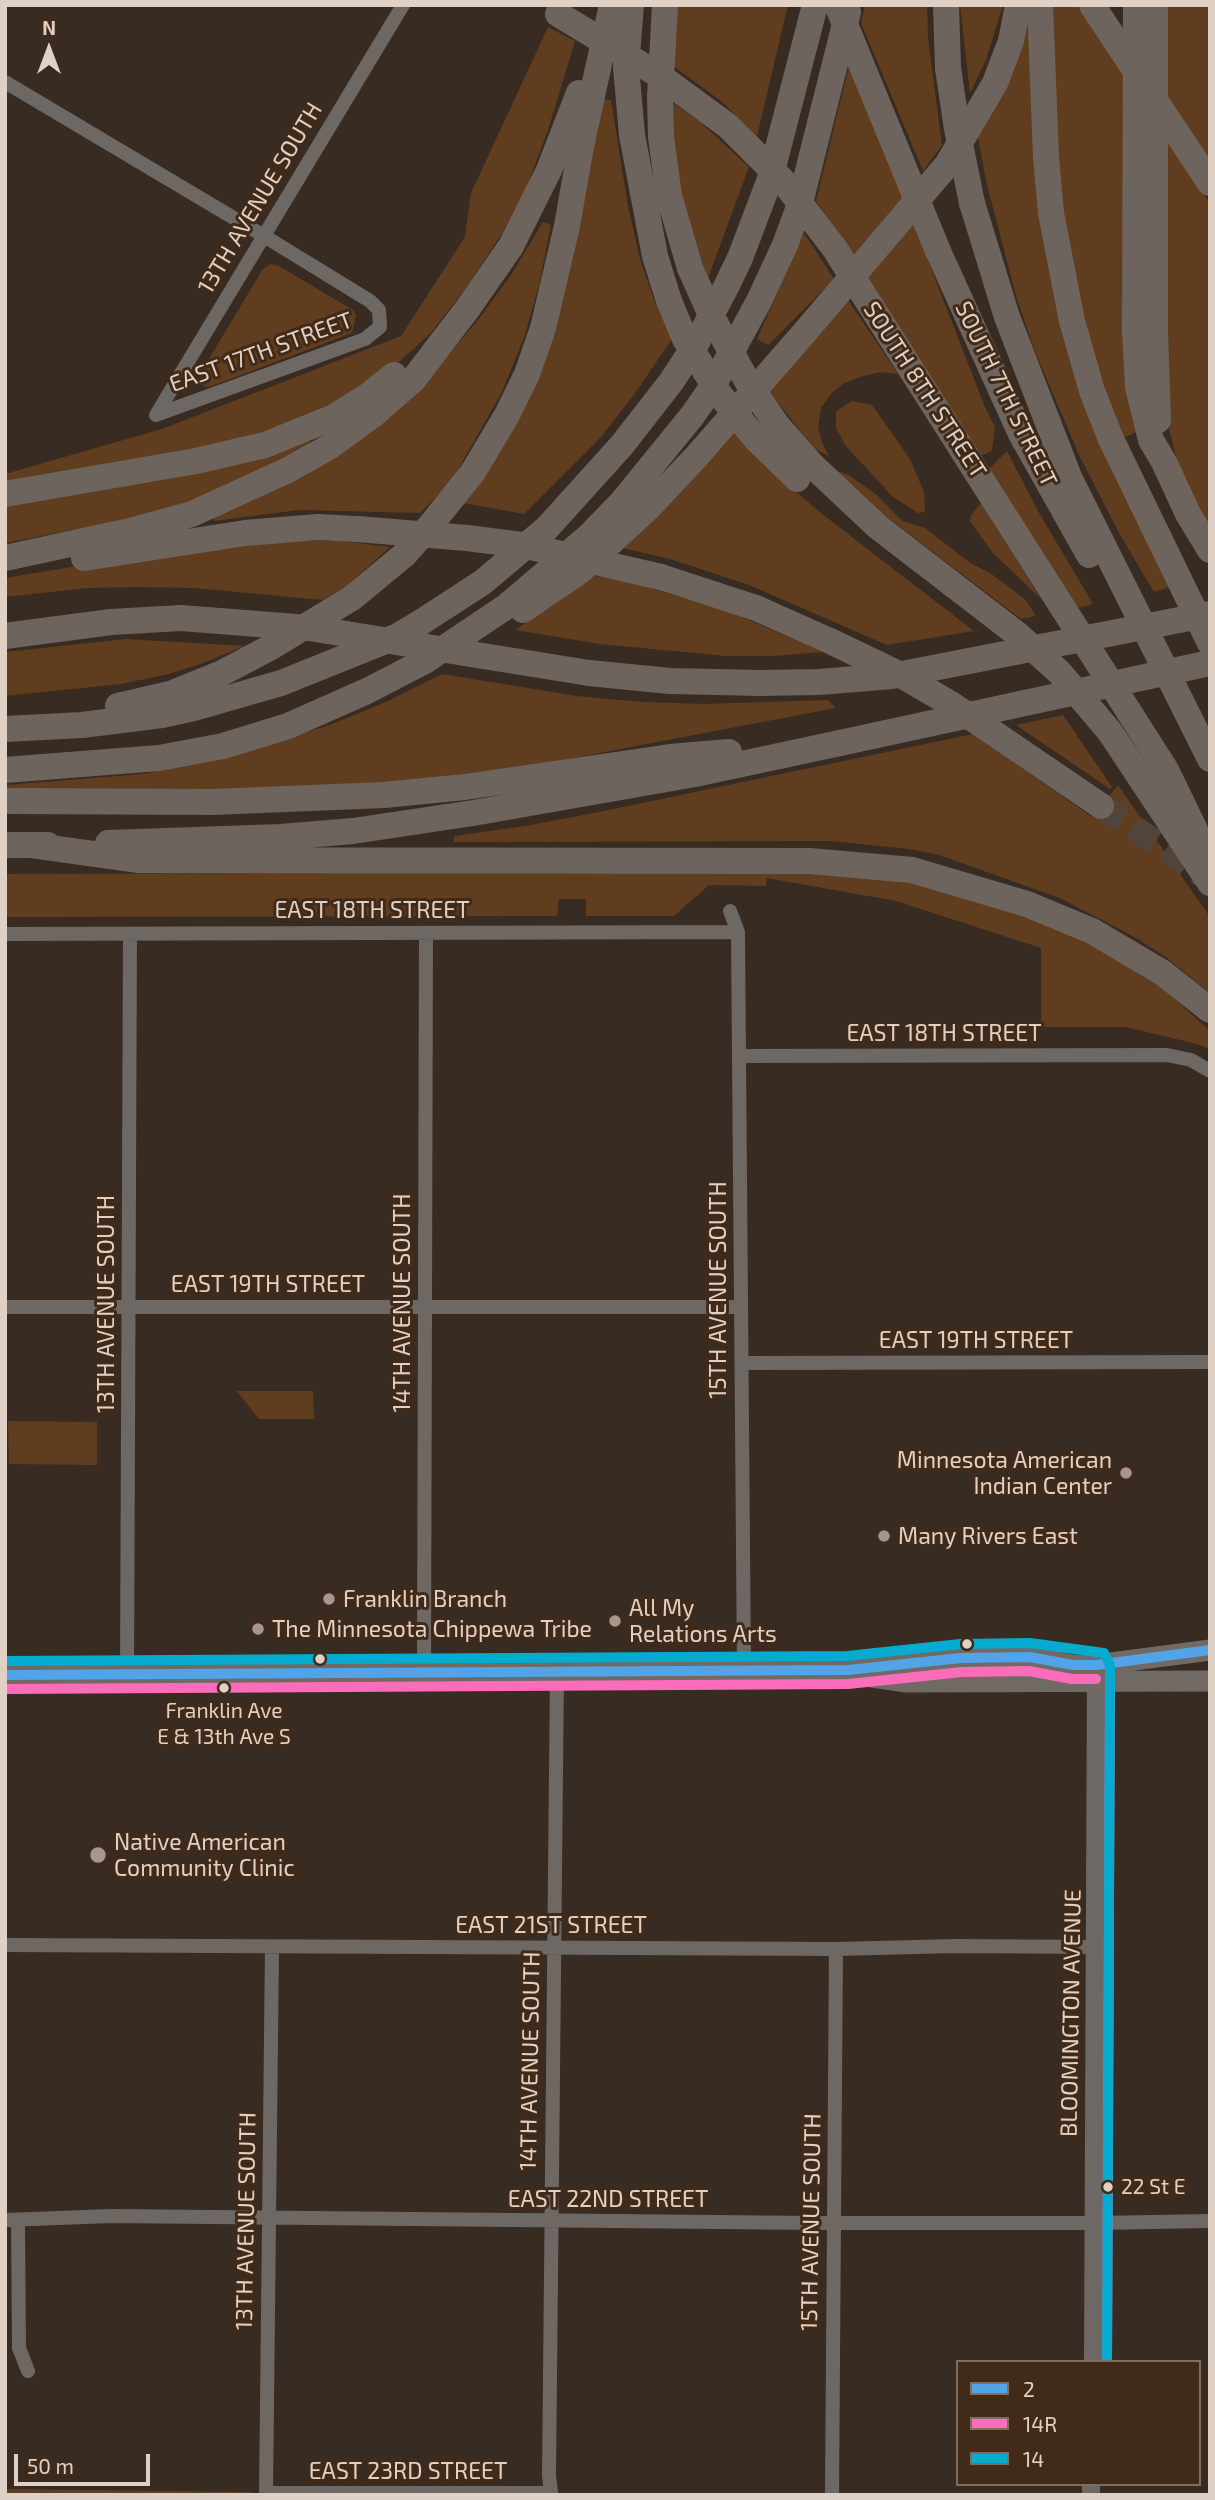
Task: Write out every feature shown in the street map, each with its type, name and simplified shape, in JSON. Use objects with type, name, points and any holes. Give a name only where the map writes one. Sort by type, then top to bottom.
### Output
[{"type":"highway","points":[[5,558],[131,531],[192,514],[288,470],[350,434],[413,380],[468,308],[511,246],[526,218],[574,107],[611,5]]},
{"type":"highway","points":[[5,720],[70,715],[123,705],[170,694],[222,673],[352,598],[404,555],[429,527],[473,472],[492,443],[535,353],[567,226],[611,5]]},
{"type":"highway","points":[[631,5],[626,67],[632,135],[649,230],[669,301],[685,339],[720,395],[756,439],[878,527],[1017,634],[1060,673],[1110,732],[1210,883]]},
{"type":"highway","points":[[665,5],[660,97],[662,148],[669,196],[690,268],[719,332],[805,473]]},
{"type":"highway","points":[[5,729],[82,725],[162,715],[204,706],[293,678],[398,636],[482,582],[547,528],[630,435],[671,382],[696,344],[726,287],[770,179],[815,5]]},
{"type":"highway","name":"SOUTH 7TH STREET","points":[[837,5],[939,251],[1037,467],[1210,766]]},
{"type":"highway","points":[[341,703],[425,661],[507,606],[588,537],[622,502],[692,416],[713,386],[760,301],[785,245],[799,207],[849,5]]},
{"type":"highway","points":[[946,5],[948,68],[957,129],[972,203],[1007,317],[1069,477],[1210,759]]},
{"type":"highway","points":[[5,770],[131,762],[192,752],[258,736],[383,689],[428,666],[524,610],[580,571],[648,508],[796,343],[947,165],[995,83],[1011,41],[1018,5]]},
{"type":"highway","points":[[1040,5],[1051,213],[1072,321],[1110,437],[1210,643]]},
{"type":"highway","points":[[1092,5],[1210,183]]},
{"type":"highway","points":[[1136,5],[1136,363],[1151,440],[1188,514],[1210,550]]},
{"type":"highway","points":[[1155,5],[1155,345],[1157,418],[1164,462]]},
{"type":"highway","name":"SOUTH 8TH STREET","points":[[551,10],[624,52],[706,108],[743,140],[783,181],[821,231],[893,339],[1166,770],[1210,861]]},
{"type":"highway","points":[[5,494],[249,450],[298,433],[334,417],[369,395],[468,308]]},
{"type":"highway","points":[[5,570],[244,533],[317,527],[439,535],[523,545],[661,577],[756,608],[830,640],[901,675],[951,704],[1101,806]]},
{"type":"highway","points":[[5,626],[107,617],[181,618],[309,628],[589,673],[670,681],[760,683],[819,682],[892,676],[1210,614]]},
{"type":"highway","points":[[5,636],[111,622],[181,618]]},
{"type":"highway","points":[[18,845],[353,831],[473,813],[695,774],[1210,663]]},
{"type":"highway","points":[[5,801],[213,802],[384,795],[465,787],[670,757],[840,743]]},
{"type":"highway","points":[[18,845],[137,860],[797,861],[863,864],[912,870],[1027,904],[1092,930],[1163,973],[1210,1010]]},
{"type":"main road","points":[[1096,1674],[1210,1650]]},
{"type":"main road","points":[[5,1675],[848,1670],[867,1677],[906,1682],[1096,1674],[1210,1681]]},
{"type":"street","name":"13TH AVENUE SOUTH","points":[[156,415],[403,5]]},
{"type":"street","points":[[5,82],[264,236]]},
{"type":"street","name":"EAST 17TH STREET","points":[[156,415],[365,339],[380,327],[379,310],[370,301],[264,236]]},
{"type":"street","name":"15TH AVENUE SOUTH","points":[[730,911],[738,932],[744,1671]]},
{"type":"street","name":"EAST 18TH STREET","points":[[5,934],[738,932]]},
{"type":"street","name":"14TH AVENUE SOUTH","points":[[424,1673],[426,933]]},
{"type":"street","name":"13TH AVENUE SOUTH","points":[[127,1674],[131,934]]},
{"type":"street","name":"EAST 18TH STREET","points":[[739,1056],[1167,1055],[1191,1060],[1210,1071]]},
{"type":"street","name":"EAST 19TH STREET","points":[[5,1307],[741,1307]]},
{"type":"street","name":"EAST 19TH STREET","points":[[741,1363],[1210,1363]]},
{"type":"street","name":"14TH AVENUE SOUTH","points":[[551,2493],[549,2475],[557,1672]]},
{"type":"street","name":"BLOOMINGTON AVENUE","points":[[1093,2360],[1096,1674]]},
{"type":"street","name":"EAST 21ST STREET","points":[[5,1945],[836,1949],[1096,1947]]},
{"type":"street","name":"13TH AVENUE SOUTH","points":[[266,2494],[271,1947]]},
{"type":"street","name":"15TH AVENUE SOUTH","points":[[832,2495],[836,1949]]},
{"type":"street","name":"EAST 22ND STREET","points":[[12,2220],[111,2216],[553,2221],[1210,2221]]},
{"type":"street","points":[[12,2220],[19,2348],[28,2371]]},
{"type":"street","name":"EAST 23RD STREET","points":[[266,2494],[551,2493]]},
{"type":"shaded area","points":[[671,5],[788,5],[757,136],[721,101],[669,63]]},
{"type":"shaded area","points":[[865,5],[927,5],[928,38],[942,145],[923,171],[861,23]]},
{"type":"shaded area","points":[[960,5],[1003,5],[986,60],[970,93]]},
{"type":"shaded area","points":[[1035,5],[1045,233],[1173,586],[1154,592],[1119,533],[1080,457],[1034,349],[1017,299],[987,185],[977,133]]},
{"type":"shaded area","points":[[1050,5],[1079,5],[1126,75],[1139,431],[1119,440],[1111,420],[1059,225]]},
{"type":"shaded area","points":[[1164,5],[1210,5],[1210,162],[1164,94]]},
{"type":"shaded area","points":[[548,27],[575,41],[548,130],[527,186],[503,232],[465,289],[431,333],[392,368],[351,400],[252,443],[5,485],[5,474],[162,429],[401,336],[465,237],[471,193]]},
{"type":"shaded area","points":[[849,66],[903,197],[853,255],[816,201]]},
{"type":"shaded area","points":[[666,98],[700,122],[749,167],[708,278],[683,212]]},
{"type":"shaded area","points":[[604,99],[611,100],[628,206],[640,259],[655,303],[672,339],[601,437],[524,514],[457,502],[494,451]]},
{"type":"shaded area","points":[[1163,133],[1210,203],[1210,537],[1178,463],[1168,426]]},
{"type":"shaded area","points":[[543,222],[551,225],[539,285],[525,335],[502,392],[451,482],[420,513],[299,510],[214,521],[212,512],[438,367],[478,320],[511,275]]},
{"type":"shaded area","points":[[913,222],[995,427],[992,450],[986,454],[980,455],[866,275]]},
{"type":"shaded area","points":[[804,233],[834,279],[768,345],[757,339]]},
{"type":"shaded area","points":[[270,264],[279,266],[353,310],[356,316],[352,333],[206,387],[199,383],[200,374],[263,269]]},
{"type":"shaded area","points":[[846,297],[898,374],[880,372],[860,377],[843,384],[831,394],[821,408],[818,427],[829,456],[815,449],[767,389]]},
{"type":"shaded area","points":[[852,401],[872,405],[910,459],[924,492],[925,512],[918,513],[892,496],[845,445],[836,428],[836,411]]},
{"type":"shaded area","points":[[730,428],[768,468],[822,514],[974,631],[887,645],[749,585],[670,559],[618,547]]},
{"type":"shaded area","points":[[308,439],[313,448],[254,480],[150,515],[5,543],[5,506]]},
{"type":"shaded area","points":[[1007,451],[1038,511],[1093,604],[1074,609],[988,470]]},
{"type":"shaded area","points":[[830,468],[850,476],[878,496],[902,521],[925,528],[969,562],[993,575],[1026,600],[1036,616],[1021,619],[875,508]]},
{"type":"shaded area","points":[[981,503],[1041,599],[993,553],[970,521],[971,515]]},
{"type":"shaded area","points":[[294,540],[341,541],[390,547],[345,587],[323,600],[194,588],[139,587],[87,588],[5,597],[5,578],[125,558]]},
{"type":"shaded area","points":[[591,575],[641,585],[732,613],[824,652],[726,656],[600,644],[515,630],[554,605]]},
{"type":"shaded area","points":[[126,639],[245,646],[169,674],[121,684],[5,696],[5,652]]},
{"type":"shaded area","points":[[442,674],[577,696],[643,702],[704,704],[828,700],[836,708],[521,768],[448,779],[229,792],[5,793],[5,785],[143,774],[211,761],[330,725],[388,701]]},
{"type":"shaded area","points":[[1063,715],[1112,787],[1110,789],[1016,725]]},
{"type":"shaded area","points":[[973,734],[1092,817],[1118,785],[1210,917],[1210,993],[1166,957],[1136,938],[1060,898],[939,855],[909,849],[830,841],[454,842],[454,836],[599,812]]},
{"type":"shaded area","points":[[809,871],[912,882],[963,894],[1076,935],[1164,989],[1210,1031],[1210,1049],[1125,1027],[1041,1027],[1041,948],[896,901],[767,878],[766,886],[709,885],[674,916],[586,916],[586,899],[559,899],[557,916],[5,917],[5,874]]},
{"type":"shaded area","points":[[237,1391],[313,1391],[314,1419],[259,1419]]},
{"type":"shaded area","points":[[8,1421],[97,1422],[97,1465],[9,1464]]},
{"type":"shaded area","points":[[5,2489],[252,2492],[252,2495],[5,2495]]},
{"type":"tunnel","points":[[1101,806],[1205,876]]},
{"type":"transit line","name":"14","points":[[5,1661],[847,1656],[960,1644],[1030,1643],[1104,1653],[1110,1665],[1107,2360]]},
{"type":"transit line","name":"2","points":[[5,1675],[848,1670],[961,1658],[1030,1657],[1073,1665],[1096,1665],[1210,1650]]},
{"type":"transit line","name":"14R","points":[[1107,2360],[1110,1665]]},
{"type":"transit line","name":"14R","points":[[5,1689],[848,1684],[962,1672],[1029,1671],[1072,1679],[1096,1679]]},
{"type":"place","name":"Minnesota American Indian Center","points":[[1126,1473]]},
{"type":"place","name":"Many Rivers East","points":[[884,1536]]},
{"type":"place","name":"Franklin Branch","points":[[329,1599]]},
{"type":"place","name":"All My Relations Arts","points":[[615,1621]]},
{"type":"place","name":"The Minnesota Chippewa Tribe","points":[[258,1629]]},
{"type":"place","name":"Franklin Ave E & 13th Ave S","points":[[224,1688]]},
{"type":"place","name":"Native American Community Clinic","points":[[98,1855]]},
{"type":"place","name":"22 St E","points":[[1108,2187]]}]
